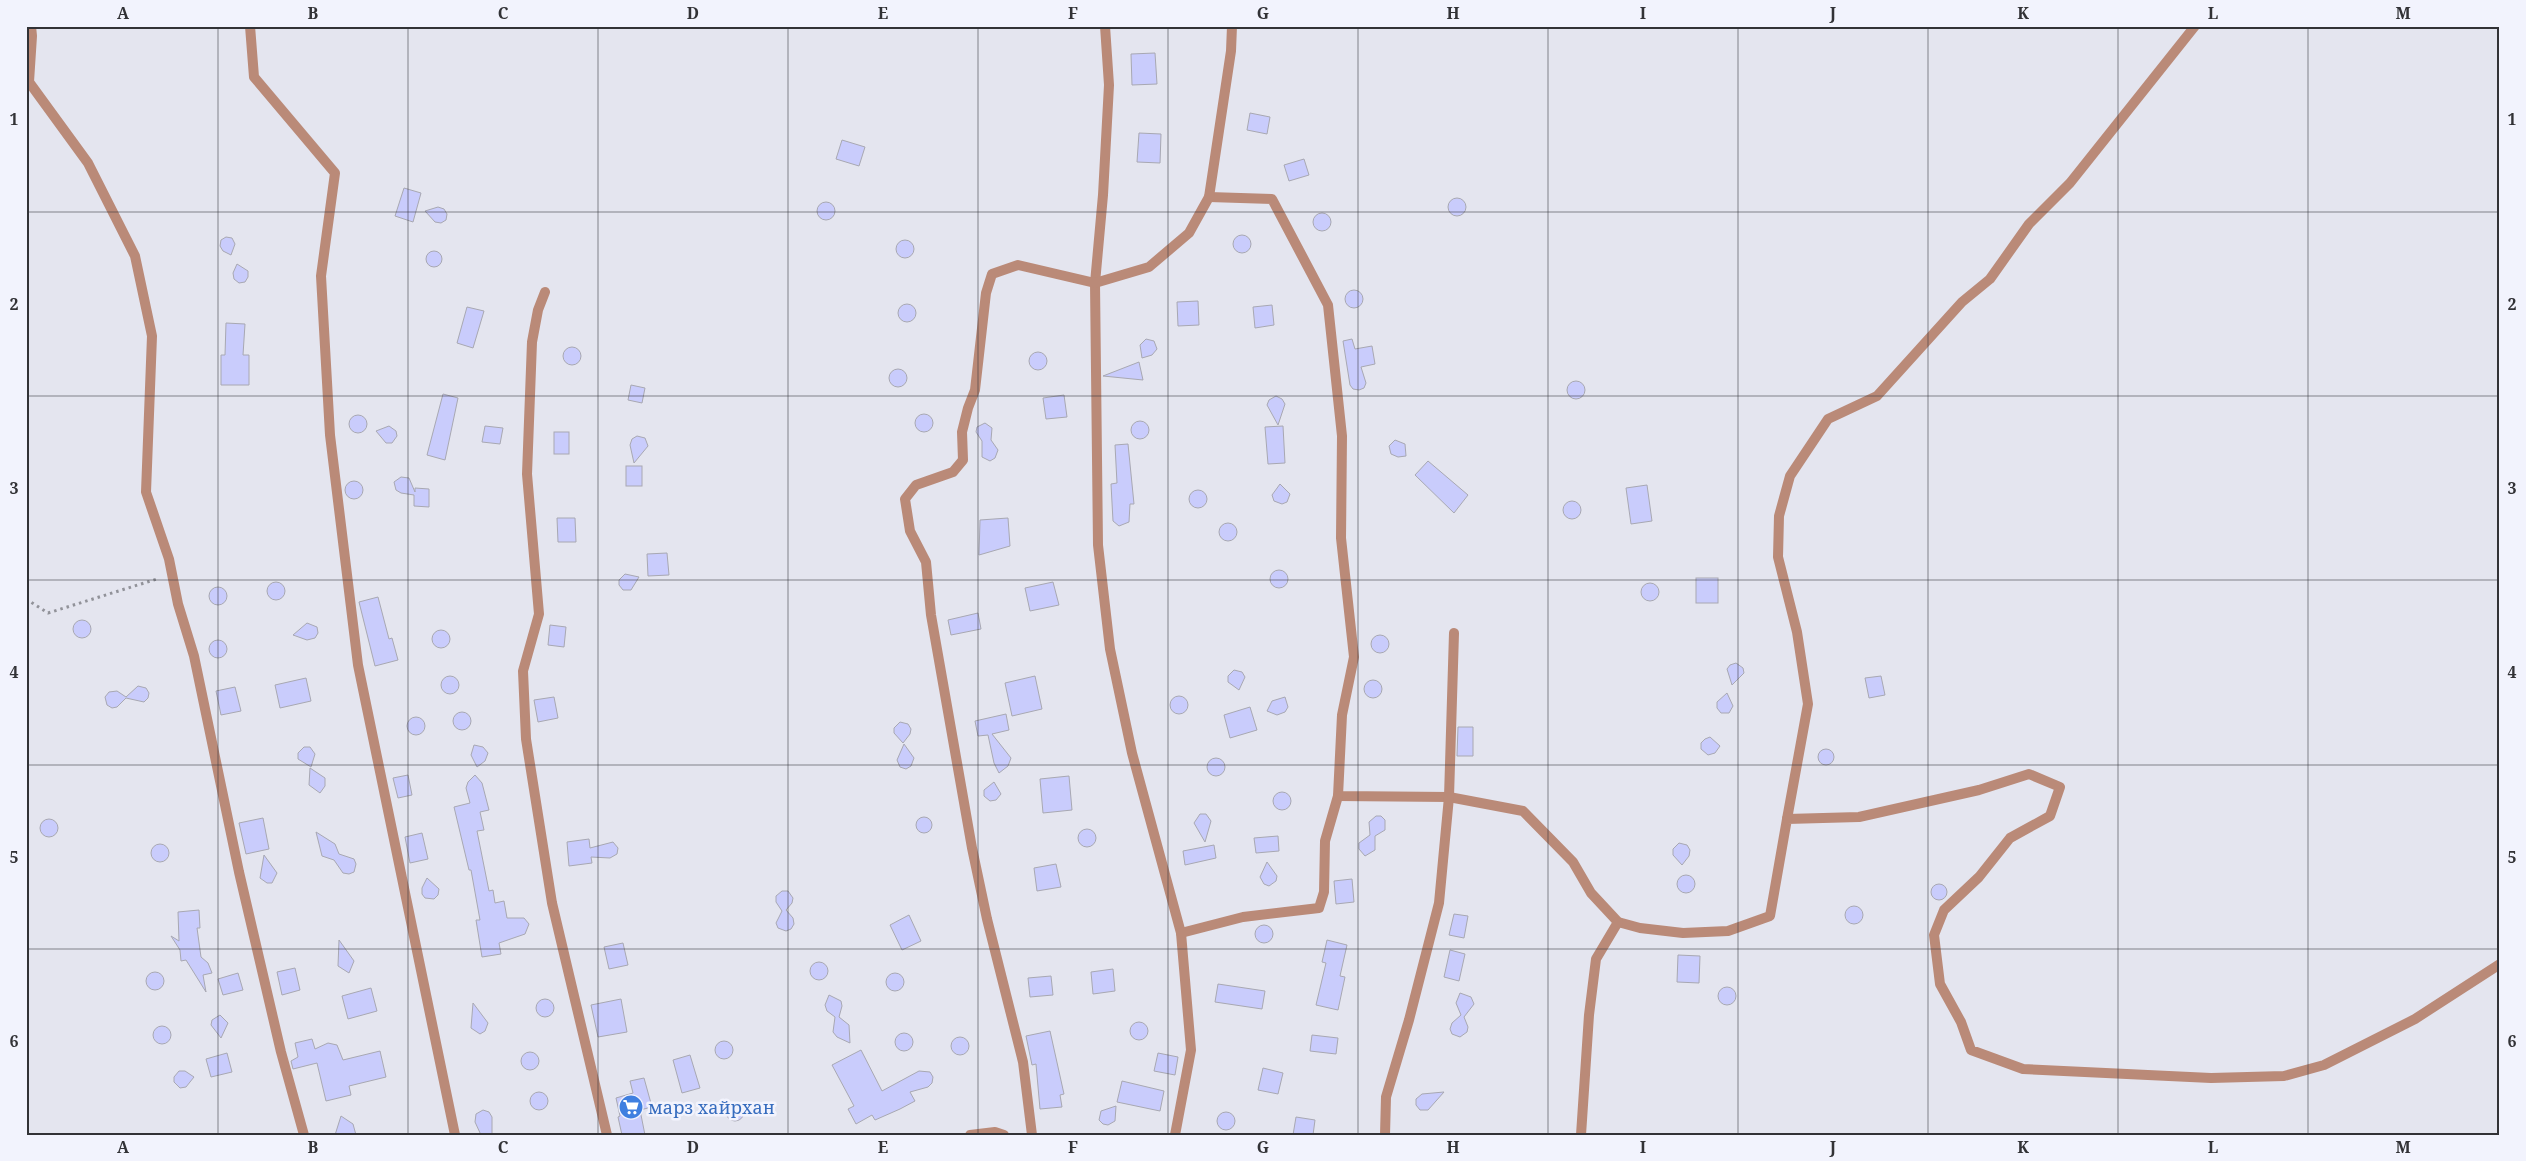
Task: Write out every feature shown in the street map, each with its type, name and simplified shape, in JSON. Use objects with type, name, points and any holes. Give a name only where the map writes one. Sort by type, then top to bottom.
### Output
[{"type":"street","points":[[31,26],[29,82],[88,164],[135,256],[152,336],[146,492],[169,559],[178,604],[194,656],[239,872],[281,1052],[304,1135]]},
{"type":"street","points":[[250,26],[254,77],[335,173],[321,276],[330,435],[358,665],[455,1135]]},
{"type":"street","points":[[1105,26],[1109,85],[1103,195],[1095,283],[1095,426],[1098,546],[1110,649],[1132,753],[1181,933],[1192,1050],[1175,1135]]},
{"type":"street","points":[[1032,1135],[1023,1062],[987,919],[972,848],[931,615],[926,562],[910,531],[905,499],[916,485],[953,472],[963,460],[962,432],[968,408],[976,390],[986,294],[992,274],[1018,265],[1095,283],[1149,266],[1189,233],[1209,197],[1231,51],[1232,26]]},
{"type":"street","points":[[1338,796],[1449,797],[1523,812],[1573,862],[1591,893],[1618,922],[1683,933],[1728,931],[1770,916],[1808,704],[1797,632],[1778,556],[1779,516],[1790,476],[1828,419],[1877,396],[1962,302],[1990,279],[2029,224],[2070,183],[2195,26]]},
{"type":"street","points":[[1181,933],[1243,917],[1319,908],[1324,892],[1325,841],[1338,796],[1342,715],[1354,657],[1341,538],[1342,436],[1328,305],[1272,199],[1209,197]]},
{"type":"street","points":[[545,292],[538,310],[532,342],[527,474],[539,614],[523,671],[526,740],[552,903],[607,1135]]},
{"type":"street","points":[[1385,1135],[1386,1097],[1409,1020],[1439,903],[1449,797],[1454,633]]},
{"type":"street","points":[[1788,819],[1860,817],[1979,790],[2028,774],[2060,787],[2050,816],[2010,838],[1979,877],[1944,910],[1934,935],[1940,984],[1961,1022],[1970,1050],[2023,1069],[2211,1078],[2284,1076],[2324,1065],[2415,1018],[2500,964]]},
{"type":"street","points":[[1581,1135],[1589,1015],[1596,959],[1618,922]]},
{"type":"street","points":[[970,1135],[995,1132],[1004,1135]]},
{"type":"path","points":[[26,599],[48,613],[157,579]]},
{"type":"building","points":[[1155,53],[1157,84],[1132,85],[1131,54]]},
{"type":"building","points":[[1250,113],[1270,117],[1267,134],[1247,130]]},
{"type":"building","points":[[1139,133],[1161,134],[1160,163],[1137,162]]},
{"type":"building","points":[[842,140],[865,147],[859,166],[836,159]]},
{"type":"building","points":[[1304,159],[1309,175],[1289,181],[1284,165]]},
{"type":"building","points":[[404,188],[421,193],[413,222],[395,216]]},
{"type":"building","points":[[1457,198],[1463,201],[1466,207],[1463,213],[1457,216],[1451,213],[1448,207],[1451,201]]},
{"type":"building","points":[[826,202],[832,205],[835,211],[832,217],[826,220],[820,217],[817,211],[820,205]]},
{"type":"building","points":[[438,207],[444,209],[447,214],[446,220],[441,223],[435,222],[425,211]]},
{"type":"building","points":[[1322,213],[1328,216],[1331,222],[1328,228],[1322,231],[1316,228],[1313,222],[1316,216]]},
{"type":"building","points":[[1242,235],[1248,238],[1251,244],[1248,250],[1242,253],[1236,250],[1233,244],[1236,238]]},
{"type":"building","points":[[226,237],[232,238],[235,244],[231,255],[223,251],[220,246],[221,240]]},
{"type":"building","points":[[905,240],[911,243],[914,249],[911,255],[905,258],[899,255],[896,249],[899,243]]},
{"type":"building","points":[[434,251],[440,253],[442,259],[440,265],[434,267],[428,265],[426,259],[428,253]]},
{"type":"building","points":[[237,264],[248,271],[248,277],[245,282],[239,283],[234,279],[233,273]]},
{"type":"building","points":[[1354,290],[1360,293],[1363,299],[1360,305],[1354,308],[1348,305],[1345,299],[1348,293]]},
{"type":"building","points":[[1198,301],[1199,325],[1178,326],[1177,302]]},
{"type":"building","points":[[907,304],[913,307],[916,313],[913,319],[907,322],[901,319],[898,313],[901,307]]},
{"type":"building","points":[[1272,305],[1274,325],[1255,328],[1253,307]]},
{"type":"building","points":[[467,307],[484,311],[473,348],[457,343]]},
{"type":"building","points":[[226,323],[245,324],[243,355],[249,355],[249,385],[221,385],[221,355],[225,355]]},
{"type":"building","points":[[1146,339],[1154,341],[1157,349],[1152,355],[1142,358],[1140,345]]},
{"type":"building","points":[[1352,339],[1355,349],[1372,346],[1375,364],[1361,367],[1366,383],[1364,388],[1359,390],[1353,389],[1350,385],[1343,341]]},
{"type":"building","points":[[572,347],[578,350],[581,356],[578,362],[572,365],[566,362],[563,356],[566,350]]},
{"type":"building","points":[[1038,352],[1044,355],[1047,361],[1044,367],[1038,370],[1032,367],[1029,361],[1032,355]]},
{"type":"building","points":[[1139,362],[1143,380],[1103,376]]},
{"type":"building","points":[[898,369],[904,372],[907,378],[904,384],[898,387],[892,384],[889,378],[892,372]]},
{"type":"building","points":[[1576,381],[1582,384],[1585,390],[1582,396],[1576,399],[1570,396],[1567,390],[1570,384]]},
{"type":"building","points":[[631,385],[645,388],[642,403],[628,400]]},
{"type":"building","points":[[443,394],[458,398],[445,460],[427,455]]},
{"type":"building","points":[[1064,395],[1067,417],[1046,419],[1043,398]]},
{"type":"building","points":[[1276,396],[1282,399],[1285,404],[1278,425],[1267,405],[1269,400]]},
{"type":"building","points":[[924,414],[930,417],[933,423],[930,429],[924,432],[918,429],[915,423],[918,417]]},
{"type":"building","points":[[358,415],[364,418],[367,424],[364,430],[358,433],[352,430],[349,424],[352,418]]},
{"type":"building","points":[[1140,421],[1146,424],[1149,430],[1146,436],[1140,439],[1134,436],[1131,430],[1134,424]]},
{"type":"building","points":[[985,423],[992,428],[991,440],[998,450],[995,458],[990,461],[982,457],[982,441],[976,432],[977,427]]},
{"type":"building","points":[[389,426],[396,431],[397,436],[392,443],[386,443],[376,431]]},
{"type":"building","points":[[485,426],[503,428],[500,444],[482,442]]},
{"type":"building","points":[[1283,426],[1285,463],[1268,464],[1265,427]]},
{"type":"building","points":[[554,432],[569,432],[569,454],[554,454]]},
{"type":"building","points":[[637,436],[645,438],[648,446],[634,463],[630,445],[632,439]]},
{"type":"building","points":[[1395,440],[1405,444],[1406,456],[1398,457],[1391,454],[1389,446]]},
{"type":"building","points":[[1128,444],[1134,504],[1130,504],[1129,522],[1119,526],[1113,521],[1111,484],[1117,483],[1115,445]]},
{"type":"building","points":[[1428,461],[1468,495],[1454,513],[1415,475]]},
{"type":"building","points":[[626,466],[642,466],[642,486],[626,486]]},
{"type":"building","points":[[401,477],[409,478],[415,492],[415,488],[429,489],[429,507],[414,506],[414,495],[401,493],[396,490],[394,482]]},
{"type":"building","points":[[354,481],[360,484],[363,490],[360,496],[354,499],[348,496],[345,490],[348,484]]},
{"type":"building","points":[[1280,484],[1290,494],[1287,502],[1282,504],[1274,501],[1272,495]]},
{"type":"building","points":[[1647,485],[1652,521],[1631,524],[1626,488]]},
{"type":"building","points":[[1198,490],[1204,493],[1207,499],[1204,505],[1198,508],[1192,505],[1189,499],[1192,493]]},
{"type":"building","points":[[1572,501],[1578,504],[1581,510],[1578,516],[1572,519],[1566,516],[1563,510],[1566,504]]},
{"type":"building","points":[[557,518],[575,518],[576,542],[558,542]]},
{"type":"building","points":[[1008,518],[1010,546],[979,555],[980,520]]},
{"type":"building","points":[[1228,523],[1234,526],[1237,532],[1234,538],[1228,541],[1222,538],[1219,532],[1222,526]]},
{"type":"building","points":[[667,553],[669,575],[648,576],[647,554]]},
{"type":"building","points":[[1279,570],[1285,573],[1288,579],[1285,585],[1279,588],[1273,585],[1270,579],[1273,573]]},
{"type":"building","points":[[625,574],[639,577],[631,590],[623,590],[619,585],[619,580]]},
{"type":"building","points":[[1696,578],[1718,578],[1718,603],[1696,603]]},
{"type":"building","points":[[276,582],[282,585],[285,591],[282,597],[276,600],[270,597],[267,591],[270,585]]},
{"type":"building","points":[[1053,582],[1059,605],[1030,611],[1025,588]]},
{"type":"building","points":[[1650,583],[1656,586],[1659,592],[1656,598],[1650,601],[1644,598],[1641,592],[1644,586]]},
{"type":"building","points":[[218,587],[224,590],[227,596],[224,602],[218,605],[212,602],[209,596],[212,590]]},
{"type":"building","points":[[378,597],[389,639],[392,638],[398,660],[375,666],[359,602]]},
{"type":"building","points":[[978,613],[981,629],[951,635],[948,620]]},
{"type":"building","points":[[82,620],[88,623],[91,629],[88,635],[82,638],[76,635],[73,629],[76,623]]},
{"type":"building","points":[[307,623],[317,627],[318,633],[315,638],[307,640],[293,635]]},
{"type":"building","points":[[550,625],[566,627],[564,647],[548,645]]},
{"type":"building","points":[[441,630],[447,633],[450,639],[447,645],[441,648],[435,645],[432,639],[435,633]]},
{"type":"building","points":[[1380,635],[1386,638],[1389,644],[1386,650],[1380,653],[1374,650],[1371,644],[1374,638]]},
{"type":"building","points":[[218,640],[224,643],[227,649],[224,655],[218,658],[212,655],[209,649],[212,643]]},
{"type":"building","points":[[1736,663],[1743,668],[1744,673],[1732,685],[1727,669],[1730,665]]},
{"type":"building","points":[[1234,670],[1242,672],[1245,677],[1239,690],[1228,682],[1228,676]]},
{"type":"building","points":[[450,676],[456,679],[459,685],[456,691],[450,694],[444,691],[441,685],[444,679]]},
{"type":"building","points":[[1035,676],[1042,709],[1012,716],[1005,683]]},
{"type":"building","points":[[1881,676],[1885,695],[1869,698],[1865,678]]},
{"type":"building","points":[[306,678],[311,701],[280,708],[275,685]]},
{"type":"building","points":[[1373,680],[1379,683],[1382,689],[1379,695],[1373,698],[1367,695],[1364,689],[1367,683]]},
{"type":"building","points":[[138,686],[146,688],[149,693],[148,698],[144,702],[126,698],[117,707],[112,708],[107,705],[105,697],[109,692],[117,691],[126,697]]},
{"type":"building","points":[[235,687],[241,711],[221,715],[216,691]]},
{"type":"building","points":[[1727,693],[1733,706],[1729,713],[1721,713],[1717,708],[1717,702]]},
{"type":"building","points":[[1179,696],[1185,699],[1188,705],[1185,711],[1179,714],[1173,711],[1170,705],[1173,699]]},
{"type":"building","points":[[554,697],[558,718],[538,722],[534,700]]},
{"type":"building","points":[[1285,697],[1288,707],[1285,712],[1277,715],[1267,711],[1272,701]]},
{"type":"building","points":[[1250,707],[1257,730],[1230,738],[1224,715]]},
{"type":"building","points":[[462,712],[468,715],[471,721],[468,727],[462,730],[456,727],[453,721],[456,715]]},
{"type":"building","points":[[1006,714],[1009,730],[992,734],[1011,758],[1008,766],[999,773],[994,763],[988,735],[978,736],[975,721]]},
{"type":"building","points":[[416,717],[422,720],[425,726],[422,732],[416,735],[410,732],[407,726],[410,720]]},
{"type":"building","points":[[900,722],[908,724],[911,729],[910,734],[903,743],[894,733],[894,728]]},
{"type":"building","points":[[1458,727],[1473,727],[1473,756],[1457,756]]},
{"type":"building","points":[[1710,737],[1720,746],[1715,753],[1708,755],[1701,749],[1701,743]]},
{"type":"building","points":[[904,744],[914,758],[911,766],[906,769],[900,767],[897,760]]},
{"type":"building","points":[[474,745],[483,747],[488,753],[485,761],[477,767],[471,755]]},
{"type":"building","points":[[304,747],[310,747],[315,754],[311,767],[298,759],[298,753]]},
{"type":"building","points":[[1823,749],[1829,749],[1834,754],[1832,763],[1823,765],[1818,760],[1818,754]]},
{"type":"building","points":[[1216,758],[1222,761],[1225,767],[1222,773],[1216,776],[1210,773],[1207,767],[1210,761]]},
{"type":"building","points":[[310,768],[325,778],[325,786],[320,793],[309,785]]},
{"type":"building","points":[[408,775],[412,795],[398,798],[393,778]]},
{"type":"building","points":[[475,775],[482,783],[489,810],[480,812],[484,830],[477,831],[489,891],[493,890],[495,903],[504,901],[507,918],[524,918],[529,924],[525,934],[499,943],[501,954],[482,957],[476,920],[480,920],[471,870],[469,870],[454,807],[470,803],[466,788],[468,782]]},
{"type":"building","points":[[1069,776],[1072,810],[1043,813],[1040,779]]},
{"type":"building","points":[[994,782],[1001,794],[996,800],[990,801],[984,796],[984,790]]},
{"type":"building","points":[[1282,792],[1288,795],[1291,801],[1288,807],[1282,810],[1276,807],[1273,801],[1276,795]]},
{"type":"building","points":[[1200,814],[1206,814],[1211,821],[1205,842],[1194,823]]},
{"type":"building","points":[[1376,816],[1381,816],[1385,820],[1385,830],[1375,836],[1375,850],[1365,856],[1359,849],[1359,843],[1370,835],[1369,822]]},
{"type":"building","points":[[924,817],[932,825],[924,833],[916,825]]},
{"type":"building","points":[[263,818],[269,849],[246,854],[239,823]]},
{"type":"building","points":[[49,819],[55,822],[58,828],[55,834],[49,837],[43,834],[40,828],[43,822]]},
{"type":"building","points":[[1087,829],[1093,832],[1096,838],[1093,844],[1087,847],[1081,844],[1078,838],[1081,832]]},
{"type":"building","points":[[316,832],[335,844],[339,854],[354,859],[356,864],[354,872],[349,874],[343,873],[334,860],[322,856]]},
{"type":"building","points":[[422,833],[428,859],[410,863],[405,837]]},
{"type":"building","points":[[1278,836],[1279,851],[1256,853],[1254,838]]},
{"type":"building","points":[[589,839],[590,848],[613,842],[618,848],[617,854],[610,858],[591,857],[592,863],[569,866],[567,842]]},
{"type":"building","points":[[1679,843],[1687,845],[1690,850],[1689,856],[1682,865],[1673,855],[1673,849]]},
{"type":"building","points":[[160,844],[166,847],[169,853],[166,859],[160,862],[154,859],[151,853],[154,847]]},
{"type":"building","points":[[1214,845],[1216,858],[1185,865],[1183,851]]},
{"type":"building","points":[[264,855],[277,873],[272,883],[267,883],[260,878]]},
{"type":"building","points":[[1267,862],[1277,876],[1276,881],[1269,886],[1264,884],[1260,877]]},
{"type":"building","points":[[1056,864],[1061,887],[1037,891],[1034,868]]},
{"type":"building","points":[[1686,875],[1692,878],[1695,884],[1692,890],[1686,893],[1680,890],[1677,884],[1680,878]]},
{"type":"building","points":[[427,878],[439,889],[438,895],[434,899],[425,898],[422,894],[422,888]]},
{"type":"building","points":[[1352,879],[1354,902],[1336,904],[1334,881]]},
{"type":"building","points":[[1939,884],[1945,886],[1947,892],[1945,898],[1939,900],[1933,898],[1931,892],[1933,886]]},
{"type":"building","points":[[782,891],[788,891],[793,898],[792,903],[786,910],[793,918],[794,924],[791,929],[786,931],[778,928],[776,923],[782,911],[776,902],[776,896]]},
{"type":"building","points":[[1854,906],[1860,909],[1863,915],[1860,921],[1854,924],[1848,921],[1845,915],[1848,909]]},
{"type":"building","points":[[199,910],[200,928],[197,928],[201,957],[208,963],[212,973],[203,975],[206,992],[186,960],[181,961],[180,950],[171,936],[179,941],[178,912]]},
{"type":"building","points":[[1454,914],[1468,916],[1464,938],[1449,935]]},
{"type":"building","points":[[909,915],[921,941],[902,950],[890,925]]},
{"type":"building","points":[[1264,925],[1270,928],[1273,934],[1270,940],[1264,943],[1258,940],[1255,934],[1258,928]]},
{"type":"building","points":[[339,940],[354,961],[349,973],[338,966]]},
{"type":"building","points":[[1327,940],[1347,945],[1340,976],[1345,977],[1338,1010],[1316,1005],[1326,963],[1322,962]]},
{"type":"building","points":[[623,943],[628,965],[609,969],[604,947]]},
{"type":"building","points":[[1450,950],[1465,954],[1459,981],[1444,977]]},
{"type":"building","points":[[1678,955],[1700,956],[1699,983],[1677,982]]},
{"type":"building","points":[[819,962],[825,965],[828,971],[825,977],[819,980],[813,977],[810,971],[813,965]]},
{"type":"building","points":[[295,968],[300,990],[282,995],[277,972]]},
{"type":"building","points":[[1113,969],[1115,991],[1093,994],[1091,972]]},
{"type":"building","points":[[155,972],[161,975],[164,981],[161,987],[155,990],[149,987],[146,981],[149,975]]},
{"type":"building","points":[[238,973],[243,990],[223,995],[218,979]]},
{"type":"building","points":[[895,973],[901,976],[904,982],[901,988],[895,991],[889,988],[886,982],[889,976]]},
{"type":"building","points":[[1051,976],[1053,995],[1030,997],[1028,978]]},
{"type":"building","points":[[1218,984],[1265,991],[1262,1009],[1215,1002]]},
{"type":"building","points":[[1727,987],[1733,990],[1736,996],[1733,1002],[1727,1005],[1721,1002],[1718,996],[1721,990]]},
{"type":"building","points":[[371,988],[377,1011],[348,1019],[342,996]]},
{"type":"building","points":[[1460,993],[1471,997],[1474,1004],[1464,1017],[1468,1027],[1467,1032],[1460,1037],[1452,1034],[1450,1029],[1452,1023],[1461,1015],[1456,1003]]},
{"type":"building","points":[[829,995],[841,1001],[842,1006],[839,1017],[849,1025],[850,1043],[837,1037],[833,1032],[835,1017],[827,1011],[825,1005]]},
{"type":"building","points":[[545,999],[551,1002],[554,1008],[551,1014],[545,1017],[539,1014],[536,1008],[539,1002]]},
{"type":"building","points":[[621,999],[627,1032],[598,1037],[591,1005]]},
{"type":"building","points":[[473,1003],[488,1023],[485,1031],[480,1034],[471,1028]]},
{"type":"building","points":[[220,1015],[228,1023],[221,1038],[211,1025],[212,1020]]},
{"type":"building","points":[[1139,1022],[1145,1025],[1148,1031],[1145,1037],[1139,1040],[1133,1037],[1130,1031],[1133,1025]]},
{"type":"building","points":[[162,1026],[168,1029],[171,1035],[168,1041],[162,1044],[156,1041],[153,1035],[156,1029]]},
{"type":"building","points":[[1050,1031],[1064,1094],[1060,1095],[1062,1107],[1040,1109],[1036,1064],[1032,1065],[1026,1036]]},
{"type":"building","points":[[904,1033],[910,1036],[913,1042],[910,1048],[904,1051],[898,1048],[895,1042],[898,1036]]},
{"type":"building","points":[[1312,1035],[1338,1038],[1336,1054],[1310,1051]]},
{"type":"building","points":[[960,1037],[966,1040],[969,1046],[966,1052],[960,1055],[954,1052],[951,1046],[954,1040]]},
{"type":"building","points":[[312,1039],[315,1049],[328,1043],[337,1045],[343,1060],[380,1051],[386,1077],[349,1086],[351,1095],[326,1101],[317,1063],[293,1069],[291,1061],[298,1057],[295,1043]]},
{"type":"building","points":[[724,1041],[730,1044],[733,1050],[730,1056],[724,1059],[718,1056],[715,1050],[718,1044]]},
{"type":"building","points":[[861,1050],[882,1091],[919,1071],[930,1072],[933,1077],[932,1083],[928,1087],[910,1092],[915,1101],[875,1120],[872,1115],[856,1124],[848,1109],[854,1106],[832,1065]]},
{"type":"building","points":[[530,1052],[536,1055],[539,1061],[536,1067],[530,1070],[524,1067],[521,1061],[524,1055]]},
{"type":"building","points":[[227,1053],[232,1072],[211,1077],[206,1059]]},
{"type":"building","points":[[1158,1053],[1178,1057],[1175,1075],[1154,1071]]},
{"type":"building","points":[[690,1055],[700,1088],[682,1093],[673,1060]]},
{"type":"building","points":[[1263,1068],[1283,1073],[1278,1094],[1258,1090]]},
{"type":"building","points":[[179,1071],[185,1071],[194,1077],[186,1087],[180,1088],[174,1082],[174,1077]]},
{"type":"building","points":[[644,1078],[652,1107],[640,1110],[645,1135],[622,1135],[616,1098],[633,1093],[630,1081]]},
{"type":"building","points":[[1122,1081],[1164,1091],[1160,1111],[1117,1102]]},
{"type":"building","points":[[539,1092],[545,1095],[548,1101],[545,1107],[539,1110],[533,1107],[530,1101],[533,1095]]},
{"type":"building","points":[[1444,1092],[1428,1110],[1420,1110],[1416,1105],[1416,1099],[1422,1094]]},
{"type":"building","points":[[735,1103],[741,1106],[744,1112],[741,1118],[735,1121],[729,1118],[726,1112],[729,1106]]},
{"type":"building","points":[[1116,1106],[1115,1121],[1108,1125],[1103,1124],[1099,1120],[1101,1111]]},
{"type":"building","points":[[483,1110],[489,1112],[492,1117],[492,1135],[481,1135],[475,1122],[476,1114]]},
{"type":"building","points":[[1226,1112],[1232,1115],[1235,1121],[1232,1127],[1226,1130],[1220,1127],[1217,1121],[1220,1115]]},
{"type":"building","points":[[341,1116],[353,1124],[356,1135],[335,1135]]},
{"type":"building","points":[[1296,1117],[1315,1120],[1313,1135],[1293,1135]]},
{"type":"place","name":"марз хайрхан","points":[[631,1107]]}]
